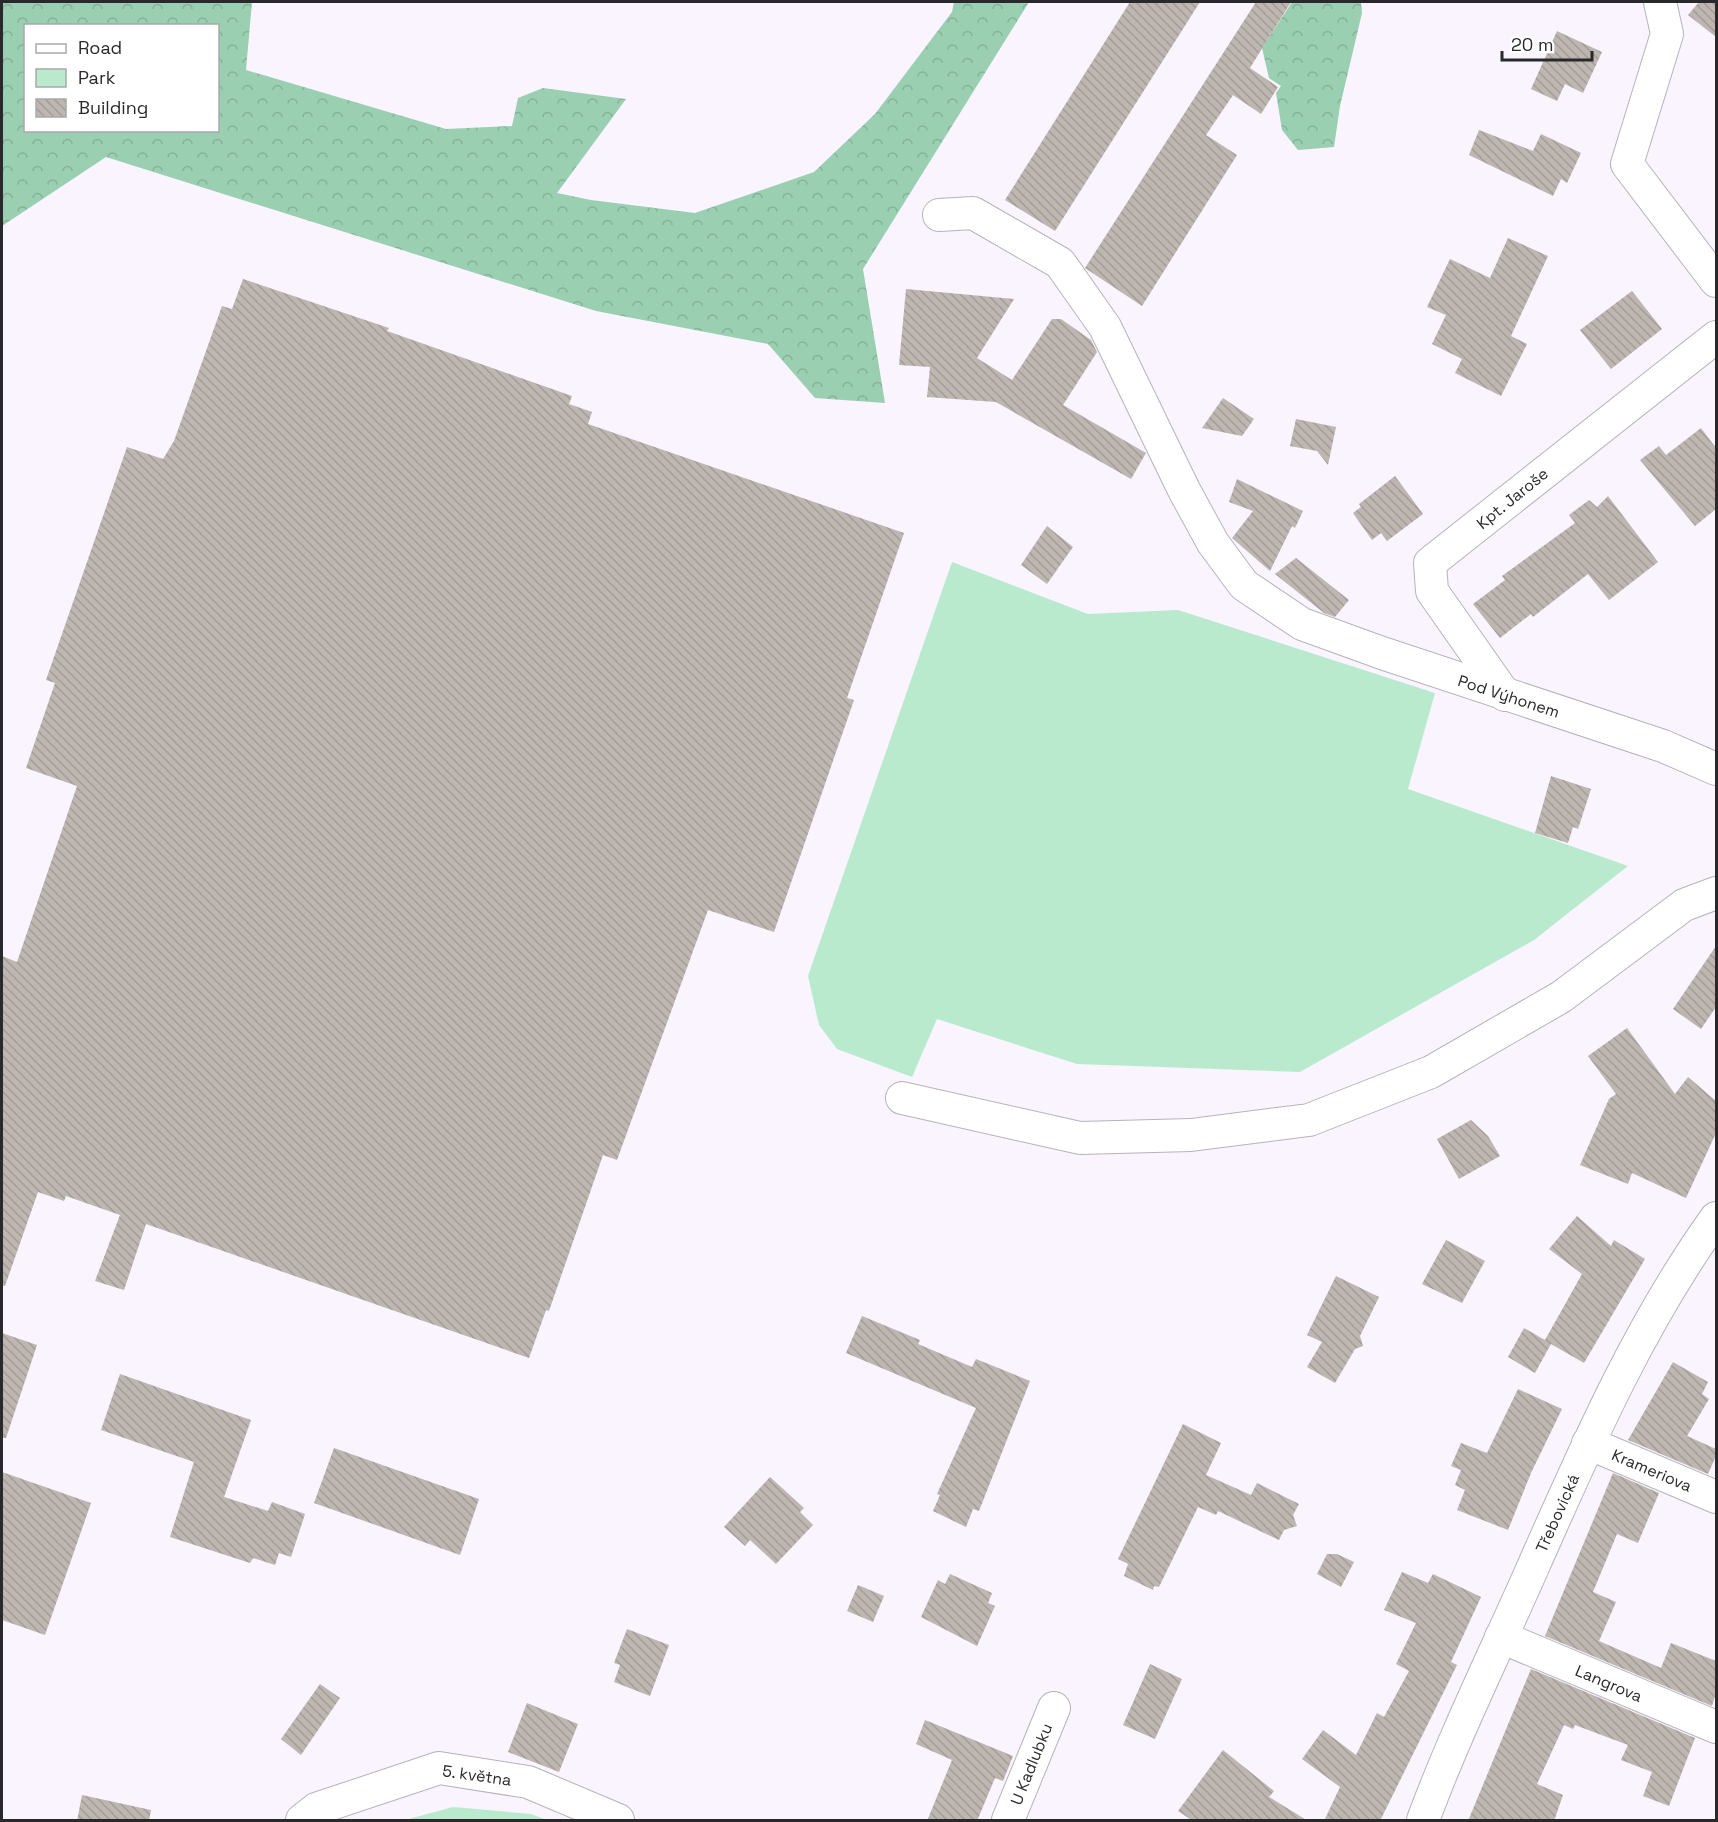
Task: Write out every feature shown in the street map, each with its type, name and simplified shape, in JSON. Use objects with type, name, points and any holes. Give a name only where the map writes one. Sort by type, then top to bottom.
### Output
[{"type":"street","points":[[1660,2],[1666,34],[1627,164],[1716,281]]},
{"type":"street","name":"Pod Výhonem","points":[[939,215],[973,213],[1060,263],[1105,327],[1213,543],[1244,585],[1302,624],[1505,695],[1663,746],[1716,769]]},
{"type":"street","name":"Kpt. Jaroše","points":[[1505,695],[1432,591],[1430,563],[1716,337]]},
{"type":"street","points":[[902,1098],[1080,1138],[1191,1135],[1310,1120],[1431,1072],[1560,997],[1684,905],[1716,893]]},
{"type":"street","name":"Třebovická","points":[[1423,1821],[1501,1637],[1588,1443],[1641,1338],[1696,1246],[1716,1218]]},
{"type":"street","name":"Krameriova","points":[[1588,1443],[1716,1497]]},
{"type":"street","name":"Langrova","points":[[1501,1637],[1716,1727]]},
{"type":"street","name":"U Kadlubku","points":[[1008,1821],[1054,1708]]},
{"type":"street","name":"5. května","points":[[302,1821],[316,1809],[439,1768],[528,1782],[618,1821]]},
{"type":"green space","points":[[2,2],[252,2],[246,70],[446,129],[512,126],[518,98],[543,88],[626,99],[557,193],[591,200],[695,213],[814,172],[875,114],[952,12],[954,2],[1029,2],[863,269],[885,403],[815,398],[768,344],[596,311],[106,157],[2,226]]},
{"type":"green space","points":[[1292,2],[1361,2],[1362,13],[1340,106],[1334,147],[1298,150],[1282,130],[1276,93],[1281,86],[1269,78],[1262,48]]},
{"type":"green space","points":[[952,562],[1088,614],[1178,610],[1435,693],[1408,789],[1628,866],[1534,940],[1300,1072],[1077,1064],[937,1019],[912,1077],[837,1049],[819,1025],[808,976]]},
{"type":"green space","points":[[453,1807],[531,1814],[547,1820],[405,1820]]},
{"type":"building","points":[[1130,2],[1200,2],[1055,231],[1005,200]]},
{"type":"building","points":[[1256,2],[1291,2],[1250,68],[1278,87],[1261,114],[1233,95],[1206,135],[1237,155],[1142,306],[1085,268]]},
{"type":"building","points":[[1699,2],[1716,2],[1716,37],[1688,15]]},
{"type":"building","points":[[1557,31],[1602,52],[1583,93],[1565,84],[1557,101],[1531,89]]},
{"type":"building","points":[[1479,130],[1533,151],[1541,134],[1581,153],[1567,183],[1561,179],[1553,196],[1469,155]]},
{"type":"building","points":[[1508,238],[1548,256],[1511,336],[1527,344],[1501,396],[1455,373],[1462,359],[1432,344],[1446,315],[1427,307],[1450,259],[1490,278]]},
{"type":"building","points":[[243,279],[389,328],[387,331],[572,396],[569,404],[592,412],[588,424],[904,533],[847,698],[854,700],[774,932],[708,910],[617,1160],[603,1155],[549,1311],[546,1310],[529,1358],[146,1224],[124,1290],[95,1281],[120,1215],[66,1196],[64,1201],[38,1192],[5,1286],[2,1286],[2,956],[17,962],[77,786],[26,768],[55,683],[46,680],[127,447],[163,459],[174,441],[222,306],[232,309]]},
{"type":"building","points":[[906,289],[1014,299],[977,358],[1012,380],[1052,319],[1061,319],[1091,340],[1097,352],[1063,405],[1146,453],[1131,479],[996,402],[927,397],[930,367],[899,365]]},
{"type":"building","points":[[1632,291],[1662,329],[1611,369],[1580,330]]},
{"type":"building","points":[[1223,398],[1254,419],[1242,436],[1202,428]]},
{"type":"building","points":[[1296,419],[1336,427],[1328,465],[1317,451],[1290,446]]},
{"type":"building","points":[[1701,428],[1716,448],[1716,509],[1695,526],[1640,460],[1659,446],[1666,455]]},
{"type":"building","points":[[1395,476],[1423,514],[1387,541],[1381,533],[1372,540],[1353,513],[1361,507],[1359,504]]},
{"type":"building","points":[[1237,479],[1303,511],[1295,528],[1292,526],[1270,571],[1232,538],[1253,511],[1229,502]]},
{"type":"building","points":[[1608,496],[1658,562],[1609,600],[1588,574],[1533,617],[1531,614],[1500,638],[1473,604],[1505,580],[1502,576],[1575,523],[1569,515],[1589,500],[1597,507]]},
{"type":"building","points":[[1047,526],[1073,547],[1047,584],[1021,565]]},
{"type":"building","points":[[1296,558],[1349,600],[1335,617],[1324,613],[1275,574]]},
{"type":"building","points":[[1551,776],[1591,789],[1578,829],[1573,827],[1568,843],[1535,833]]},
{"type":"building","points":[[1716,946],[1716,1007],[1701,1029],[1673,1009]]},
{"type":"building","points":[[1627,1028],[1675,1094],[1688,1077],[1716,1101],[1716,1133],[1686,1198],[1632,1173],[1628,1184],[1580,1165],[1609,1099],[1616,1094],[1588,1056]]},
{"type":"building","points":[[1471,1120],[1488,1136],[1500,1156],[1459,1179],[1437,1139]]},
{"type":"building","points":[[1577,1216],[1611,1246],[1614,1240],[1645,1259],[1584,1363],[1551,1344],[1535,1373],[1508,1357],[1524,1328],[1545,1340],[1582,1274],[1549,1249]]},
{"type":"building","points":[[1446,1240],[1485,1261],[1462,1303],[1422,1284]]},
{"type":"building","points":[[1336,1276],[1379,1297],[1360,1336],[1363,1346],[1355,1349],[1335,1383],[1307,1367],[1322,1342],[1307,1335]]},
{"type":"building","points":[[862,1316],[920,1340],[918,1344],[972,1367],[976,1359],[1030,1381],[979,1511],[973,1509],[966,1527],[933,1511],[940,1495],[937,1494],[976,1408],[846,1353]]},
{"type":"building","points":[[2,1333],[37,1345],[6,1438],[2,1438]]},
{"type":"building","points":[[1673,1362],[1708,1382],[1702,1394],[1709,1399],[1687,1436],[1716,1449],[1716,1456],[1708,1474],[1628,1440]]},
{"type":"building","points":[[120,1374],[251,1420],[224,1497],[268,1511],[272,1502],[305,1514],[291,1557],[279,1553],[275,1565],[253,1558],[250,1563],[170,1537],[194,1462],[101,1430]]},
{"type":"building","points":[[1518,1389],[1562,1409],[1531,1473],[1508,1530],[1457,1510],[1465,1490],[1455,1485],[1461,1470],[1451,1466],[1461,1443],[1487,1453]]},
{"type":"building","points":[[1183,1424],[1221,1443],[1206,1475],[1251,1495],[1257,1483],[1299,1504],[1293,1515],[1297,1526],[1284,1530],[1279,1540],[1218,1511],[1216,1515],[1198,1507],[1159,1587],[1154,1586],[1153,1590],[1124,1576],[1128,1564],[1118,1559]]},
{"type":"building","points":[[334,1448],[479,1499],[460,1555],[314,1503]]},
{"type":"building","points":[[2,1472],[91,1503],[45,1635],[2,1620]]},
{"type":"building","points":[[1613,1473],[1659,1493],[1638,1543],[1617,1534],[1593,1592],[1616,1602],[1599,1641],[1661,1668],[1671,1643],[1716,1661],[1716,1693],[1712,1706],[1545,1636]]},
{"type":"building","points":[[770,1477],[804,1508],[800,1512],[813,1525],[776,1564],[750,1540],[745,1546],[724,1527]]},
{"type":"building","points":[[1327,1554],[1337,1554],[1354,1562],[1341,1587],[1317,1574]]},
{"type":"building","points":[[1402,1572],[1428,1583],[1433,1574],[1481,1597],[1451,1662],[1457,1665],[1380,1821],[1324,1821],[1340,1787],[1302,1759],[1323,1730],[1356,1755],[1377,1713],[1384,1717],[1409,1671],[1396,1664],[1416,1623],[1384,1610]]},
{"type":"building","points":[[950,1574],[992,1593],[988,1603],[995,1606],[977,1646],[921,1617],[938,1580],[945,1584]]},
{"type":"building","points":[[858,1585],[884,1596],[873,1622],[847,1611]]},
{"type":"building","points":[[627,1629],[669,1645],[650,1696],[614,1682],[620,1665],[614,1663]]},
{"type":"building","points":[[1150,1664],[1182,1679],[1155,1739],[1123,1725]]},
{"type":"building","points":[[1531,1669],[1695,1738],[1669,1806],[1643,1796],[1652,1772],[1621,1760],[1628,1745],[1575,1725],[1573,1729],[1564,1725],[1537,1784],[1563,1795],[1554,1821],[1468,1821]]},
{"type":"building","points":[[320,1684],[340,1698],[301,1755],[281,1739]]},
{"type":"building","points":[[527,1703],[578,1724],[559,1772],[508,1752]]},
{"type":"building","points":[[925,1720],[1013,1756],[1003,1781],[995,1778],[977,1821],[927,1821],[952,1760],[916,1744]]},
{"type":"building","points":[[1223,1750],[1274,1791],[1269,1797],[1308,1821],[1193,1821],[1178,1811]]},
{"type":"building","points":[[82,1795],[151,1810],[149,1821],[77,1821]]}]
